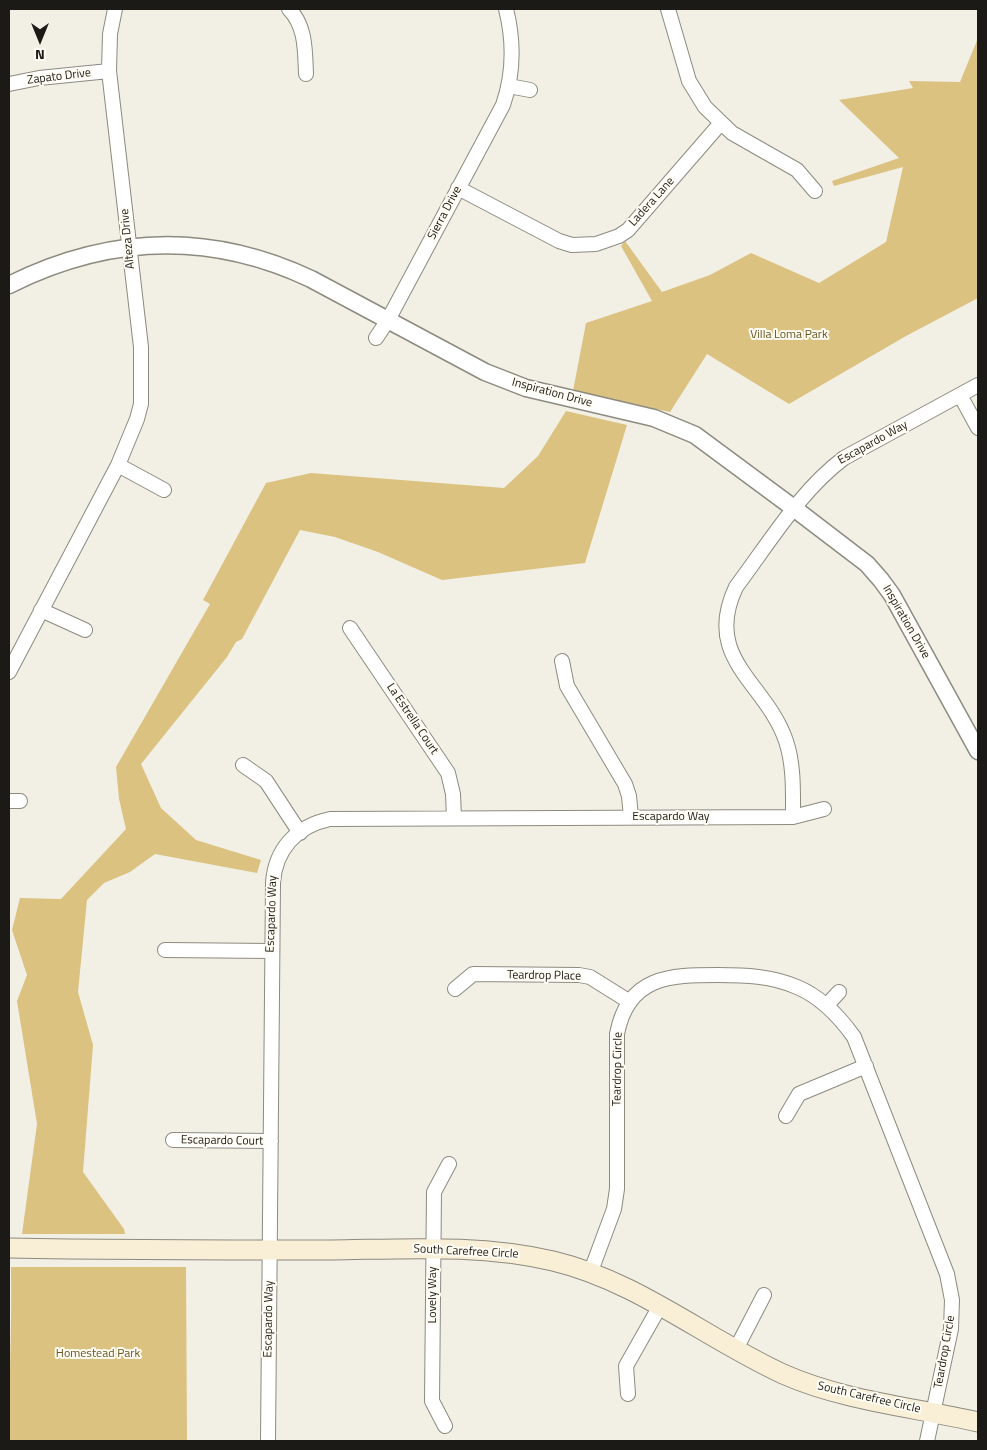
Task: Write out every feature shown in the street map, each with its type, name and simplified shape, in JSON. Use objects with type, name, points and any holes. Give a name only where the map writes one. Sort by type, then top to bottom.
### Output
[{"type":"main road","name":"South Carefree Circle","points":[[9,1248],[434,1249],[524,1255],[591,1271],[660,1306],[778,1371],[811,1385],[845,1395],[978,1422]]},
{"type":"street","name":"Alteza Drive","points":[[9,672],[118,465],[137,419],[142,387],[141,347],[110,71],[110,34],[115,9]]},
{"type":"street","points":[[289,9],[300,24],[304,39],[306,74]]},
{"type":"street","name":"Sierra Drive","points":[[376,338],[388,320],[496,120],[509,86],[512,52],[506,9]]},
{"type":"street","points":[[668,9],[689,81],[696,94],[720,124],[732,133],[797,170],[815,191]]},
{"type":"street","name":"Zapato Drive","points":[[9,84],[39,78],[110,71]]},
{"type":"street","points":[[509,86],[530,90]]},
{"type":"street","name":"Ladera Lane","points":[[458,188],[559,241],[572,245],[596,244],[619,236],[636,222],[720,124]]},
{"type":"street","name":"Inspiration Drive","points":[[9,285],[77,257],[129,247],[177,244],[247,255],[290,269],[485,372],[508,382],[544,393],[654,418],[695,435],[867,564],[892,595],[978,751]]},
{"type":"street","name":"Escapardo Way","points":[[793,817],[792,770],[786,741],[772,714],[735,662],[729,648],[726,617],[736,587],[820,478],[844,458],[978,385]]},
{"type":"street","points":[[960,396],[978,428]]},
{"type":"street","points":[[118,465],[164,490]]},
{"type":"street","points":[[42,610],[85,630]]},
{"type":"street","name":"La Estrella Court","points":[[350,628],[448,773],[453,794],[454,818]]},
{"type":"street","points":[[562,661],[566,686],[625,784],[629,796],[631,817]]},
{"type":"street","points":[[243,765],[266,781],[300,833]]},
{"type":"street","name":"Escapardo Way","points":[[268,1441],[271,951],[274,870],[282,849],[310,826],[330,819],[793,817],[824,809]]},
{"type":"street","points":[[165,950],[271,951]]},
{"type":"street","name":"Teardrop Place","points":[[456,989],[473,974],[579,975],[590,978],[630,1002]]},
{"type":"street","name":"Teardrop Circle","points":[[591,1271],[614,1209],[617,1189],[617,1034],[619,1023],[630,1002],[648,985],[672,976],[740,975],[780,981],[798,987],[827,1006],[854,1037],[951,1287],[951,1329],[927,1441]]},
{"type":"street","points":[[827,1006],[839,992]]},
{"type":"street","points":[[786,1116],[798,1094],[866,1066]]},
{"type":"street","name":"Escapardo Court","points":[[173,1140],[270,1141]]},
{"type":"street","name":"Lovely Way","points":[[445,1426],[432,1401],[434,1192],[449,1164]]},
{"type":"street","points":[[736,1349],[764,1295]]},
{"type":"street","points":[[628,1394],[626,1366],[660,1306]]},
{"type":"green space","name":"Villa Loma Park","points":[[978,38],[978,298],[906,336],[789,404],[707,354],[670,412],[573,391],[586,323],[652,301],[621,246],[625,241],[662,292],[710,275],[751,253],[819,283],[886,242],[903,167],[834,186],[832,181],[899,158],[839,100],[913,88],[909,81],[960,82]]},
{"type":"green space","points":[[566,411],[627,425],[585,563],[442,580],[378,552],[335,537],[300,530],[242,639],[236,642],[227,657],[141,764],[161,808],[196,840],[261,860],[257,873],[155,854],[130,872],[104,883],[87,900],[78,992],[93,1045],[83,1172],[124,1229],[125,1234],[22,1234],[37,1124],[17,1001],[27,975],[12,930],[20,898],[61,899],[126,829],[119,799],[116,767],[210,604],[203,600],[266,483],[311,473],[504,488],[538,456]]},
{"type":"green space","name":"Homestead Park","points":[[11,1267],[186,1267],[187,1441],[9,1441]]}]
